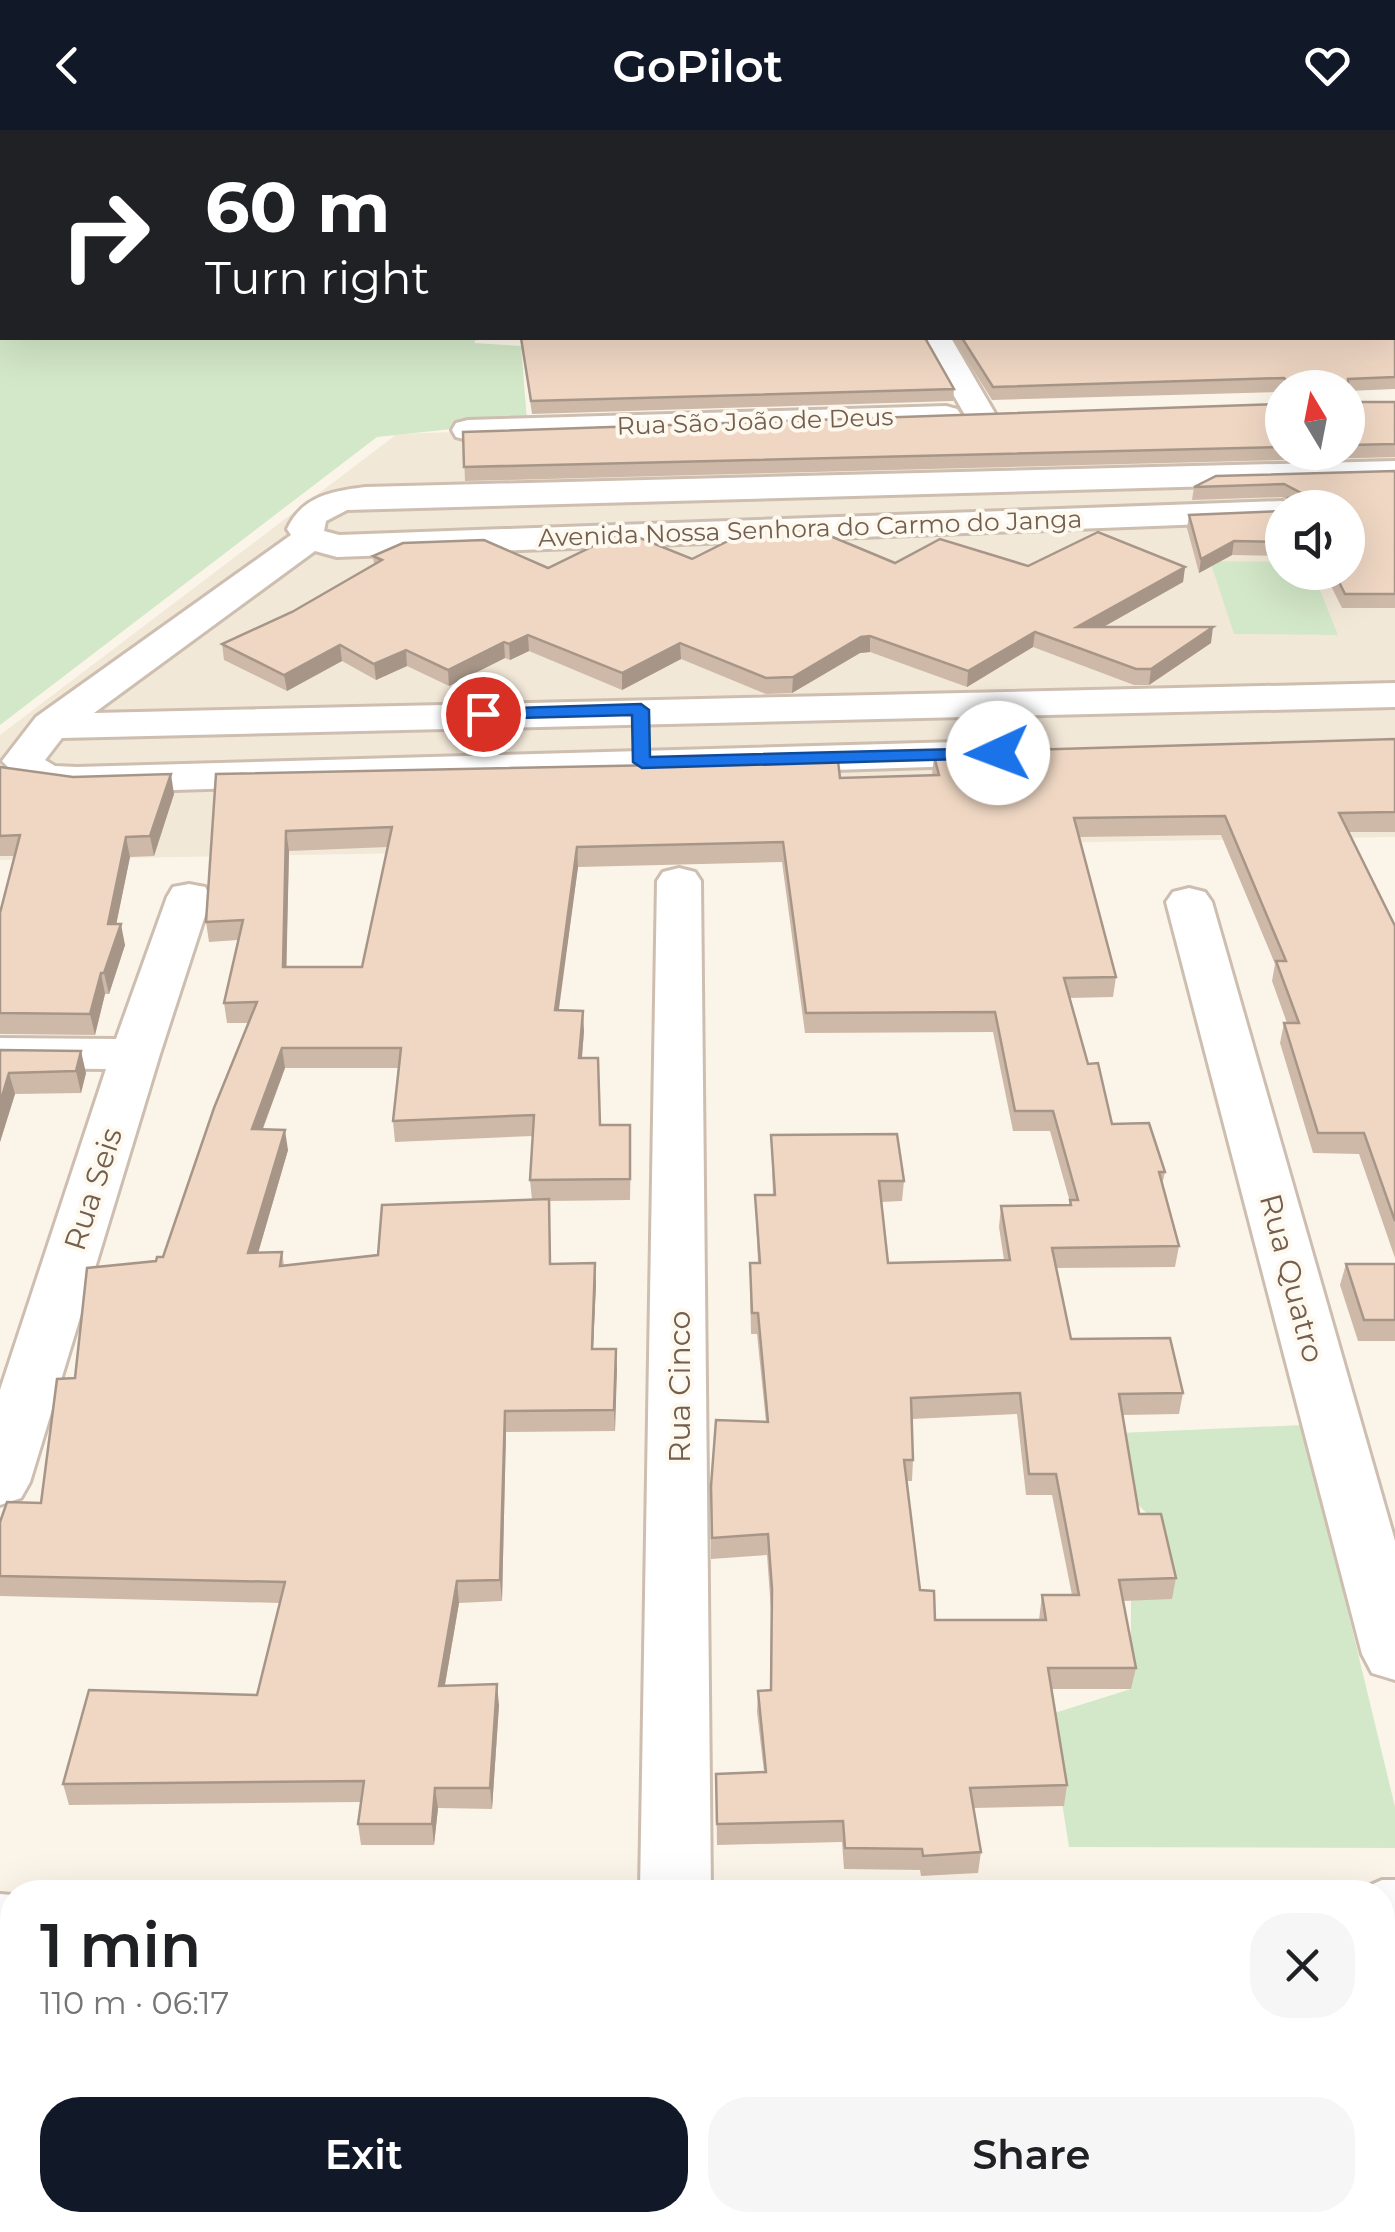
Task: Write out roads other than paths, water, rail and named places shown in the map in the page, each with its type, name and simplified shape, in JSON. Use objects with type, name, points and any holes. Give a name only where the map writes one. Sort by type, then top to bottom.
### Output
[{"type":"street","points":[[937,340],[980,415]]},
{"type":"street","name":"Rua São João de Deus","points":[[468,430],[1018,414]]},
{"type":"street","points":[[1058,752],[43,778],[23,760],[50,726],[324,542],[304,529],[306,521],[336,501],[1395,472]]},
{"type":"street","points":[[1149,479],[1167,515]]},
{"type":"street","name":"Avenida Nossa Senhora do Carmo do Janga","points":[[324,542],[1265,512]]},
{"type":"street","points":[[50,726],[1395,695]]},
{"type":"street","points":[[641,710],[642,762]]},
{"type":"street","name":"Rua Cinco","points":[[674,1880],[679,881]]},
{"type":"street","name":"Rua Seis","points":[[0,1482],[135,1054],[190,897]]},
{"type":"street","name":"Rua Quatro","points":[[1189,902],[1395,1654]]},
{"type":"street","points":[[0,1053],[135,1054]]}]
